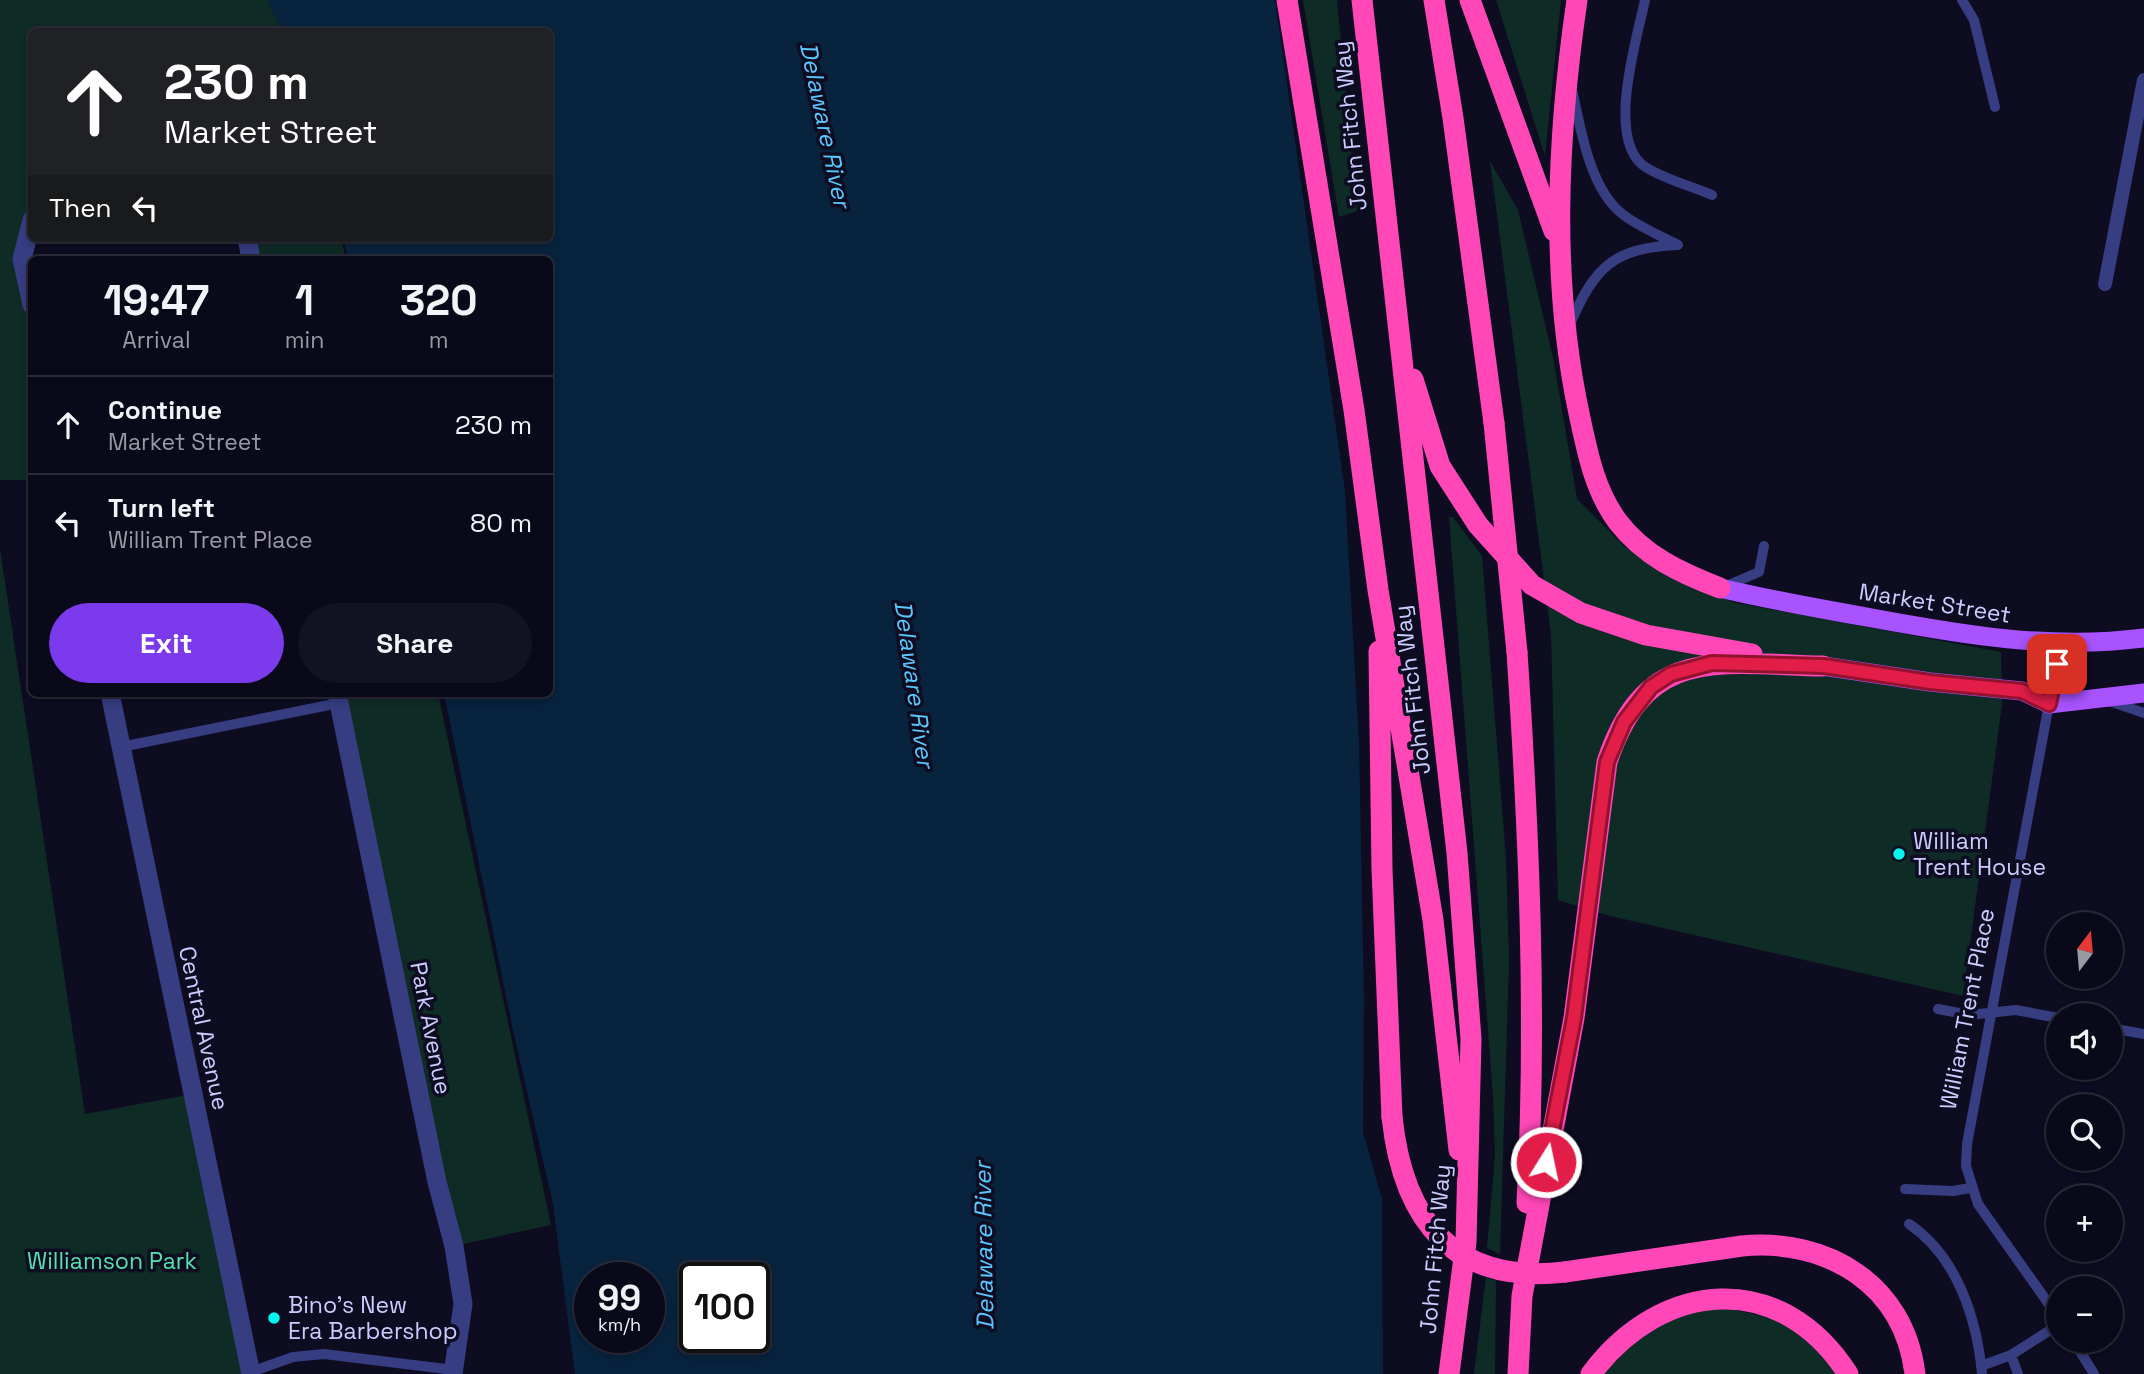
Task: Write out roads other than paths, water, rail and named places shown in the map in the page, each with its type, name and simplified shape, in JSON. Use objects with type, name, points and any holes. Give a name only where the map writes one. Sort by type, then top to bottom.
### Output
[{"type":"highway","points":[[1287,0],[1354,410],[1378,590],[1433,920],[1453,1079],[1466,1242]]},
{"type":"highway","name":"John Fitch Way","points":[[1362,0],[1465,941],[1472,1103],[1466,1242],[1448,1374]]},
{"type":"highway","points":[[1434,0],[1455,132],[1494,423],[1517,652],[1531,918],[1532,1120],[1518,1374]]},
{"type":"highway","points":[[1470,0],[1560,247]]},
{"type":"highway","points":[[1577,0],[1560,170],[1560,247],[1572,383],[1591,467],[1609,509],[1633,539],[1651,554],[1684,574],[1720,588]]},
{"type":"highway","points":[[1399,334],[1440,466],[1478,525],[1532,585],[1581,612],[1646,635],[1824,666]]},
{"type":"highway","points":[[1378,590],[1382,869],[1392,1117],[1395,1141],[1408,1189],[1432,1230],[1466,1257],[1499,1270],[1529,1276],[1742,1246],[1798,1246],[1844,1264],[1878,1292],[1904,1333],[1914,1374]]},
{"type":"highway","points":[[1522,1296],[1574,1018],[1607,762],[1619,732],[1651,687],[1671,674],[1694,666],[1712,663],[1824,666]]},
{"type":"highway","points":[[1591,1374],[1622,1339],[1654,1316],[1673,1307],[1716,1299],[1758,1304],[1802,1322],[1824,1342],[1848,1374]]},
{"type":"main road","name":"Market Street","points":[[1720,588],[1968,636],[2061,644],[2102,644],[2144,638]]},
{"type":"main road","points":[[1824,666],[1930,682],[2022,691],[2049,704],[2144,693]]},
{"type":"street","points":[[2105,284],[2144,80]]},
{"type":"street","points":[[28,236],[22,260],[28,288]]},
{"type":"street","name":"William Trent Place","points":[[2049,704],[2061,644]]},
{"type":"street","name":"Central Avenue","points":[[111,697],[251,1373]]},
{"type":"street","name":"Park Avenue","points":[[338,698],[437,1182],[454,1246],[463,1304],[454,1372]]},
{"type":"lane","points":[[1645,0],[1624,103],[1628,140],[1645,167],[1712,195]]},
{"type":"lane","points":[[1962,0],[1974,20],[1995,107]]},
{"type":"lane","points":[[1566,332],[1587,286],[1614,260],[1647,246],[1678,245],[1621,212],[1607,197],[1598,181],[1579,122],[1568,69]]},
{"type":"lane","points":[[1720,588],[1759,572],[1764,546]]},
{"type":"lane","points":[[121,747],[338,698]]},
{"type":"lane","points":[[2106,699],[2144,713]]},
{"type":"lane","name":"William Trent Place","points":[[2046,1300],[1978,1204],[1970,1188],[1966,1166],[1967,1144],[1991,1010],[2049,704]]},
{"type":"lane","points":[[1938,1009],[1969,1015],[1991,1010],[2016,1010],[2046,1016]]},
{"type":"lane","points":[[2123,1030],[2144,1034]]},
{"type":"lane","points":[[1905,1189],[1953,1191],[1970,1188]]},
{"type":"lane","points":[[1909,1223],[1934,1243],[1946,1261],[1975,1321],[1981,1370],[2046,1333]]},
{"type":"lane","points":[[2081,1353],[2094,1374]]},
{"type":"lane","points":[[251,1373],[293,1357],[324,1354],[454,1372]]},
{"type":"lane","points":[[2011,1355],[2018,1374]]},
{"type":"water","name":"Delaware River","points":[[268,0],[1275,0],[1345,491],[1359,744],[1364,998],[1363,1132],[1382,1199],[1383,1374],[575,1374],[553,1204],[514,1035],[445,697],[553,697],[553,256],[347,256],[344,242],[553,242],[553,28],[280,28]]},
{"type":"place","name":"William Trent House","points":[[1899,854]]},
{"type":"place","name":"Bino's New Era Barbershop","points":[[274,1318]]},
{"type":"park label","name":"Williamson Park","points":[[112,1261]]}]
